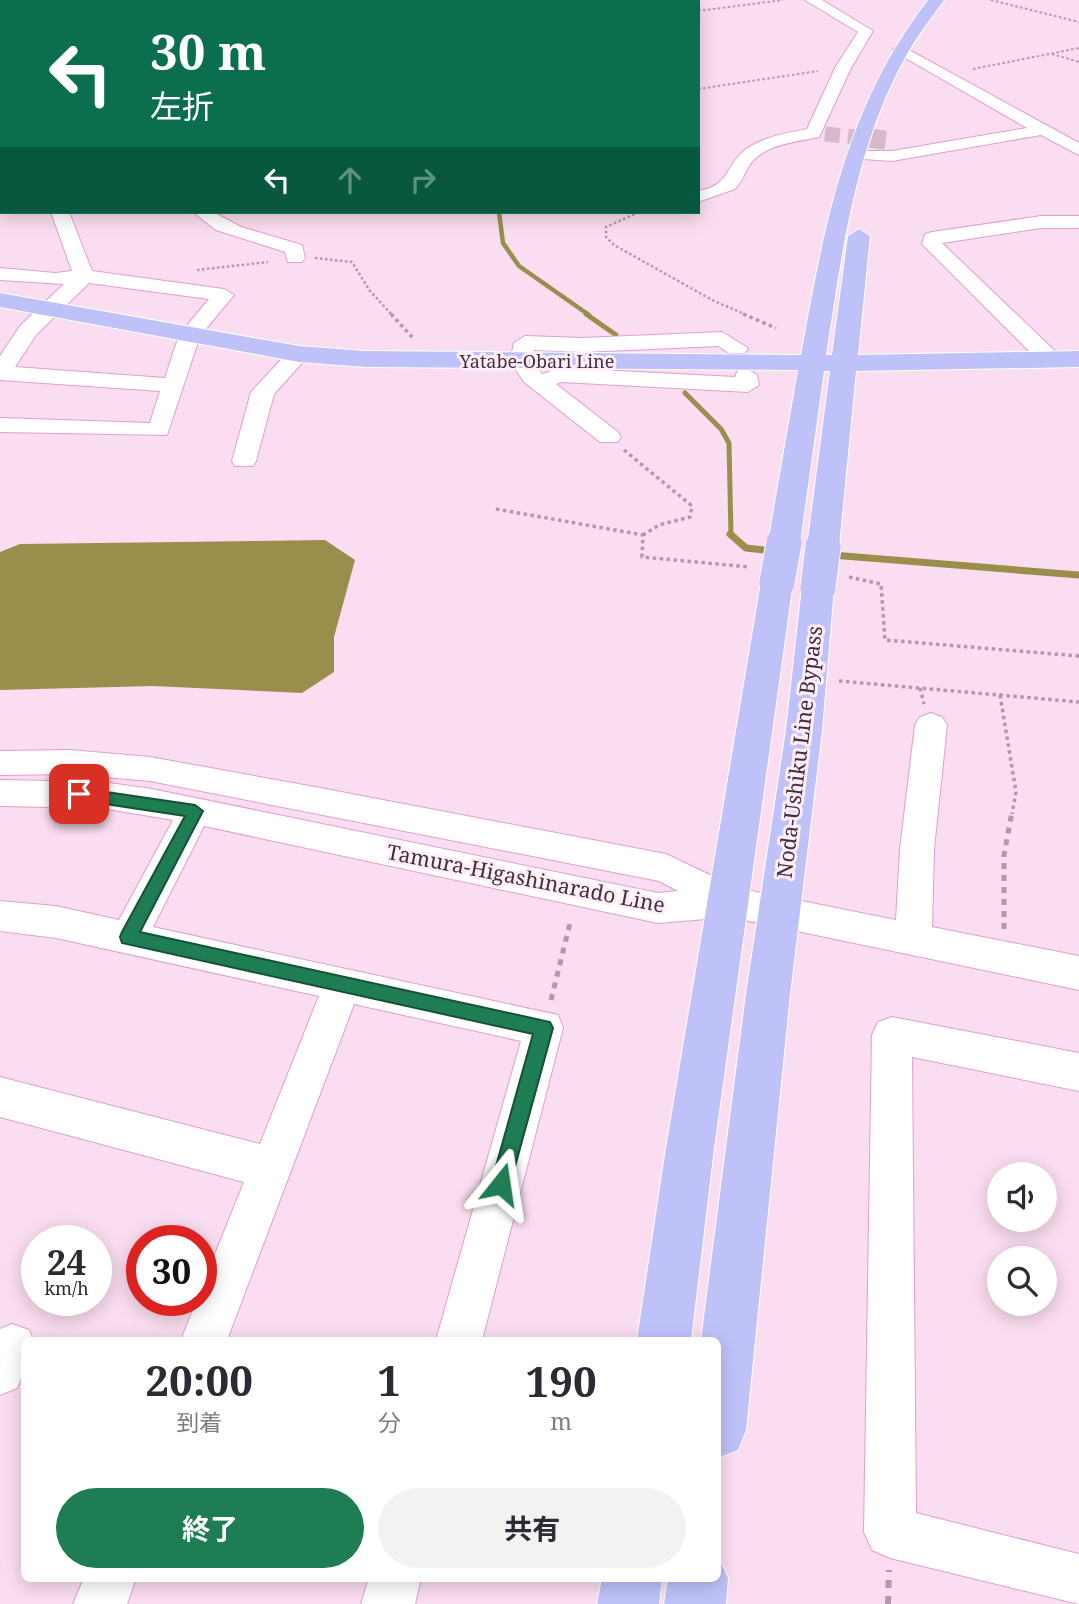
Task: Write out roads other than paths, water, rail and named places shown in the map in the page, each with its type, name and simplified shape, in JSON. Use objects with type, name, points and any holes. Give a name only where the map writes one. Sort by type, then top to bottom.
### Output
[{"type":"main road","name":"Noda-Ushiku Line Bypass","points":[[664,1337],[690,1148],[811,363],[846,180],[862,126],[900,49],[936,0]]},
{"type":"main road","name":"Noda-Ushiku Line Bypass","points":[[721,1405],[779,913],[804,730],[818,587],[869,155],[887,76]]},
{"type":"main road","name":"Yatabe-Obari Line","points":[[0,300],[299,354],[365,359],[845,363],[1079,359]]},
{"type":"main road","points":[[628,1604],[631,1582]]},
{"type":"main road","points":[[695,1604],[698,1582]]},
{"type":"street","points":[[700,197],[719,192],[732,183],[742,162],[757,151],[781,139],[819,134],[843,68],[866,31],[812,0]]},
{"type":"street","points":[[900,49],[1079,150]]},
{"type":"street","points":[[893,141],[919,141],[973,128],[999,131],[1008,135]]},
{"type":"street","points":[[869,155],[891,156],[1042,130]]},
{"type":"street","points":[[61,214],[84,276]]},
{"type":"street","points":[[204,214],[212,221],[237,232],[295,249],[295,258]]},
{"type":"street","points":[[1050,359],[932,244],[932,238],[1041,222],[1079,222]]},
{"type":"street","points":[[0,274],[55,279],[84,276],[223,295],[190,335],[159,430],[0,425]]},
{"type":"street","points":[[84,276],[9,346],[0,373],[173,385]]},
{"type":"street","points":[[610,437],[540,382],[521,361],[525,343],[583,345],[722,339],[737,348]]},
{"type":"street","points":[[244,461],[263,391],[299,354]]},
{"type":"street","points":[[540,382],[560,374],[748,385],[746,375]]},
{"type":"street","points":[[913,940],[916,849],[931,725]]},
{"type":"street","name":"Tamura-Higashinarado Line","points":[[0,763],[70,762],[150,769],[315,800],[666,869],[730,902]]},
{"type":"street","name":"Tamura-Higashinarado Line","points":[[0,793],[102,795],[195,811],[658,908],[730,902]]},
{"type":"street","points":[[129,937],[195,811]]},
{"type":"street","points":[[730,902],[1079,973]]},
{"type":"street","points":[[0,916],[56,922],[129,937],[544,1028],[460,1337]]},
{"type":"street","points":[[205,1337],[343,984]]},
{"type":"street","points":[[1079,1072],[892,1035],[890,1532],[1079,1580]]},
{"type":"street","points":[[0,1097],[271,1168]]},
{"type":"street","points":[[100,1604],[108,1582]]},
{"type":"street","points":[[388,1604],[394,1582]]},
{"type":"waterway","points":[[499,214],[503,243],[519,266],[589,315]]},
{"type":"waterway","points":[[586,314],[616,335]]},
{"type":"waterway","points":[[685,393],[721,429],[729,443],[731,535]]},
{"type":"waterway","points":[[731,535],[746,548],[773,551]]},
{"type":"waterway","points":[[832,555],[1079,575]]},
{"type":"tunnel","points":[[825,134],[884,140]]},
{"type":"tunnel","points":[[867,138],[893,141]]}]
